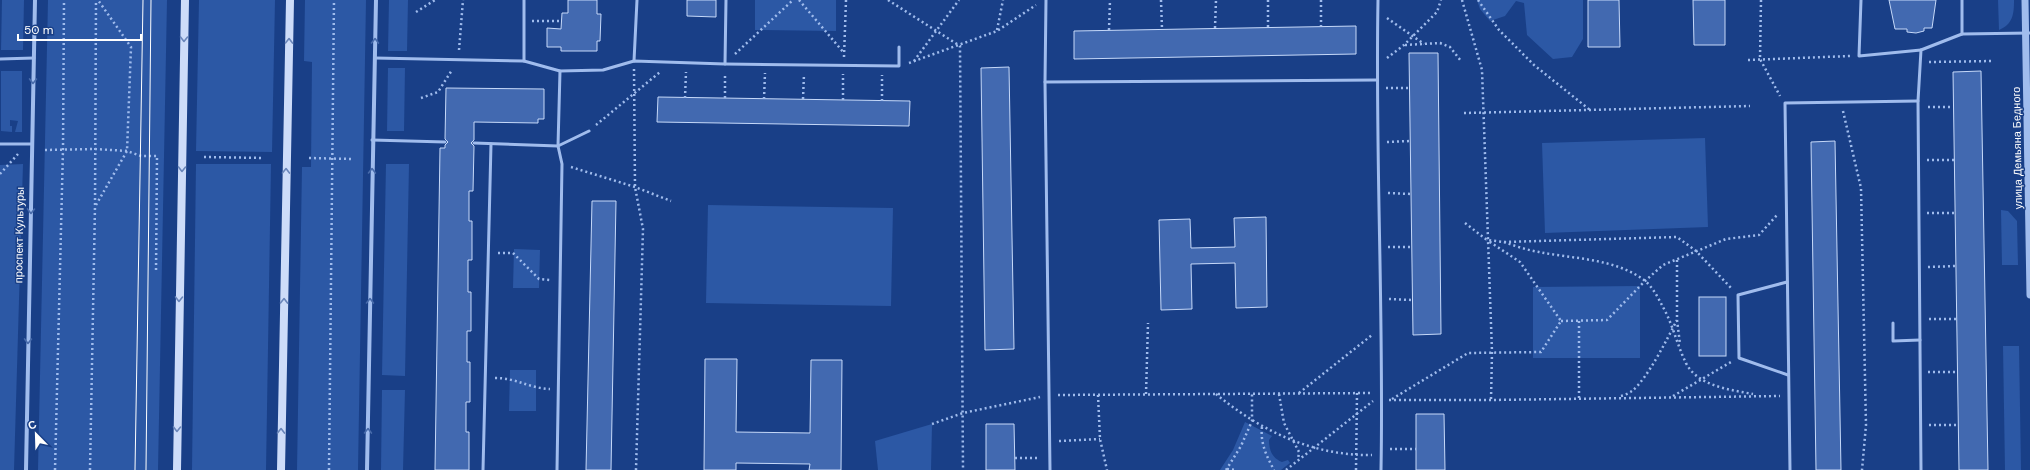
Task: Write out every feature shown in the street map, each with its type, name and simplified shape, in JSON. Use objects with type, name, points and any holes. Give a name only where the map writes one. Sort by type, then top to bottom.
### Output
[{"type":"main road","points":[[176,470],[185,0]]},
{"type":"main road","points":[[281,470],[290,0]]},
{"type":"street","name":"проспект Культуры","points":[[26,470],[35,0]]},
{"type":"street","points":[[367,470],[372,140],[376,0]]},
{"type":"street","name":"улица Демьяна Бедного","points":[[2025,0],[2028,33],[2030,295]]},
{"type":"lane","points":[[524,0],[524,61]]},
{"type":"lane","points":[[634,61],[637,0]]},
{"type":"lane","points":[[725,64],[726,0]]},
{"type":"lane","points":[[1046,0],[1045,82],[1050,470]]},
{"type":"lane","points":[[1378,0],[1376,89],[1383,393],[1381,470]]},
{"type":"lane","points":[[1861,0],[1859,56],[1920,50],[1962,34],[2028,33]]},
{"type":"lane","points":[[1962,0],[1962,34]]},
{"type":"lane","points":[[375,58],[524,61],[560,71],[603,70],[634,61],[766,65],[899,66],[899,47]]},
{"type":"lane","points":[[1920,50],[1918,108],[1921,470]]},
{"type":"lane","points":[[0,59],[34,58]]},
{"type":"lane","points":[[557,470],[562,164],[558,146],[560,71]]},
{"type":"lane","points":[[1045,82],[1376,80]]},
{"type":"lane","points":[[1790,470],[1785,103],[1918,101]]},
{"type":"lane","points":[[474,143],[558,146],[589,131]]},
{"type":"lane","points":[[372,140],[445,142]]},
{"type":"lane","points":[[0,144],[32,144]]},
{"type":"lane","points":[[483,470],[484,378],[491,144]]},
{"type":"lane","points":[[1787,282],[1738,295],[1739,358],[1788,375]]},
{"type":"lane","points":[[1893,323],[1893,340],[1920,340]]},
{"type":"path","points":[[56,470],[63,150],[64,0]]},
{"type":"path","points":[[90,470],[97,0]]},
{"type":"path","points":[[95,206],[127,151],[131,47],[97,0]]},
{"type":"path","points":[[329,470],[331,158],[334,0]]},
{"type":"path","points":[[416,12],[435,0]]},
{"type":"path","points":[[725,98],[725,64],[793,0]]},
{"type":"path","points":[[799,0],[844,54]]},
{"type":"path","points":[[843,100],[846,0]]},
{"type":"path","points":[[888,0],[960,46]]},
{"type":"path","points":[[913,62],[959,0]]},
{"type":"path","points":[[997,31],[1003,0]]},
{"type":"path","points":[[1108,30],[1110,0]]},
{"type":"path","points":[[1161,0],[1162,29]]},
{"type":"path","points":[[1215,28],[1216,0]]},
{"type":"path","points":[[1268,0],[1268,27]]},
{"type":"path","points":[[1321,0],[1321,26]]},
{"type":"path","points":[[1376,66],[1404,45],[1438,12],[1441,0]]},
{"type":"path","points":[[1462,0],[1482,70],[1492,352],[1491,400]]},
{"type":"path","points":[[1478,0],[1499,30],[1529,60],[1591,110]]},
{"type":"path","points":[[1761,0],[1760,59],[1785,103]]},
{"type":"path","points":[[899,66],[960,46],[997,31],[1037,4]]},
{"type":"path","points":[[1378,14],[1391,19],[1424,44]]},
{"type":"path","points":[[524,21],[562,21]]},
{"type":"path","points":[[1404,45],[1440,43],[1450,48],[1461,61]]},
{"type":"path","points":[[960,46],[963,470]]},
{"type":"path","points":[[1748,60],[1859,56]]},
{"type":"path","points":[[634,61],[635,187],[643,229],[636,470]]},
{"type":"path","points":[[1920,62],[1994,61]]},
{"type":"path","points":[[589,131],[671,62]]},
{"type":"path","points":[[686,98],[687,63]]},
{"type":"path","points":[[764,99],[766,65]]},
{"type":"path","points":[[803,99],[804,65]]},
{"type":"path","points":[[882,66],[882,101]]},
{"type":"path","points":[[1376,89],[1410,88]]},
{"type":"path","points":[[1841,103],[1861,188],[1866,425],[1862,470]]},
{"type":"path","points":[[1464,113],[1484,114],[1750,106]]},
{"type":"path","points":[[1918,108],[1953,107]]},
{"type":"path","points":[[1378,142],[1410,141]]},
{"type":"path","points":[[45,150],[95,149],[127,151],[141,156],[157,156],[156,272]]},
{"type":"path","points":[[0,174],[21,150]]},
{"type":"path","points":[[204,157],[264,158]]},
{"type":"path","points":[[309,158],[352,159]]},
{"type":"path","points":[[1919,160],[1954,160]]},
{"type":"path","points":[[562,164],[635,187],[671,201]]},
{"type":"path","points":[[1379,193],[1411,194]]},
{"type":"path","points":[[1561,321],[1607,320],[1663,265],[1726,239],[1759,235],[1786,204]]},
{"type":"path","points":[[1919,213],[1955,213]]},
{"type":"path","points":[[1465,223],[1520,262],[1561,321]]},
{"type":"path","points":[[1487,240],[1504,242],[1677,236],[1696,251],[1738,295]]},
{"type":"path","points":[[1504,242],[1537,252],[1590,260],[1625,269],[1645,281],[1655,293],[1673,328],[1687,365],[1701,379],[1720,387],[1758,395]]},
{"type":"path","points":[[1380,247],[1412,247]]},
{"type":"path","points":[[488,253],[514,253],[539,279],[561,282]]},
{"type":"path","points":[[1677,260],[1677,320],[1681,348]]},
{"type":"path","points":[[1920,267],[1956,266]]},
{"type":"path","points":[[1381,299],[1412,300]]},
{"type":"path","points":[[1920,319],[1957,319]]},
{"type":"path","points":[[1619,397],[1632,391],[1640,382],[1659,353],[1677,320]]},
{"type":"path","points":[[1391,400],[1468,353],[1541,352],[1561,321]]},
{"type":"path","points":[[1579,321],[1579,398]]},
{"type":"path","points":[[1146,394],[1148,323]]},
{"type":"path","points":[[1299,393],[1381,328]]},
{"type":"path","points":[[1672,396],[1739,358]]},
{"type":"path","points":[[1920,373],[1958,372]]},
{"type":"path","points":[[484,378],[510,378],[536,388],[558,389]]},
{"type":"path","points":[[1356,470],[1357,393]]},
{"type":"path","points":[[932,424],[963,413],[1048,395],[1383,393]]},
{"type":"path","points":[[1286,470],[1383,393]]},
{"type":"path","points":[[1216,394],[1252,421],[1292,440],[1326,451],[1356,456],[1381,455]]},
{"type":"path","points":[[1227,470],[1241,446],[1252,421],[1252,394]]},
{"type":"path","points":[[1279,394],[1284,423],[1299,452],[1298,460]]},
{"type":"path","points":[[1098,395],[1100,439],[1107,470]]},
{"type":"path","points":[[1382,400],[1491,400],[1758,395],[1789,396]]},
{"type":"path","points":[[1921,426],[1958,425]]},
{"type":"path","points":[[1262,427],[1261,436],[1274,470]]},
{"type":"path","points":[[1049,441],[1100,439]]},
{"type":"path","points":[[1381,449],[1416,449]]},
{"type":"path","points":[[1014,458],[1050,458]]},
{"type":"path","points":[[1227,470],[1236,470]]},
{"type":"shaded area","points":[[2,0],[24,0],[23,50],[1,50]]},
{"type":"shaded area","points":[[48,0],[167,0],[158,470],[38,470]]},
{"type":"shaded area","points":[[199,0],[275,0],[272,152],[196,151]]},
{"type":"shaded area","points":[[305,0],[366,0],[358,470],[297,470],[302,167],[311,167],[312,62],[304,61]]},
{"type":"shaded area","points":[[389,0],[408,0],[407,51],[388,51]]},
{"type":"shaded area","points":[[755,0],[836,0],[836,31],[755,30]]},
{"type":"shaded area","points":[[1477,0],[1583,0],[1583,39],[1572,57],[1553,59],[1527,35],[1524,3],[1516,1],[1505,16],[1490,21],[1480,9]]},
{"type":"shaded area","points":[[1998,0],[2014,0],[2014,10],[2010,22],[2004,28],[1999,30]]},
{"type":"shaded area","points":[[388,68],[405,68],[404,131],[387,131]]},
{"type":"shaded area","points":[[1,71],[22,71],[22,132],[15,132],[18,121],[10,120],[12,132],[1,131]]},
{"type":"shaded area","points":[[1705,138],[1708,227],[1545,233],[1542,143]]},
{"type":"shaded area","points":[[23,164],[14,470],[0,470],[0,165]]},
{"type":"shaded area","points":[[196,164],[271,164],[266,470],[192,470]]},
{"type":"shaded area","points":[[386,164],[409,164],[405,376],[382,375]]},
{"type":"shaded area","points":[[708,205],[893,208],[891,306],[706,303]]},
{"type":"shaded area","points":[[2001,210],[2008,211],[2017,221],[2018,265],[2002,265]]},
{"type":"shaded area","points":[[514,249],[540,250],[539,288],[513,288]]},
{"type":"shaded area","points":[[1640,286],[1640,358],[1533,358],[1533,287]]},
{"type":"shaded area","points":[[2003,346],[2019,346],[2021,470],[2005,470]]},
{"type":"shaded area","points":[[510,370],[536,370],[536,411],[509,411]]},
{"type":"shaded area","points":[[382,390],[405,390],[403,470],[381,470]]},
{"type":"shaded area","points":[[1245,422],[1272,436],[1269,440],[1269,444],[1273,456],[1282,462],[1288,460],[1290,463],[1281,470],[1220,470],[1233,450]]},
{"type":"shaded area","points":[[932,424],[931,470],[878,470],[875,441]]},
{"type":"building","points":[[568,0],[597,0],[597,14],[601,14],[600,41],[597,41],[597,51],[561,51],[561,47],[547,47],[547,28],[561,29],[562,13],[568,13]]},
{"type":"building","points":[[687,0],[716,0],[716,17],[687,16]]},
{"type":"building","points":[[1588,0],[1619,0],[1620,47],[1588,47]]},
{"type":"building","points":[[1693,0],[1725,0],[1725,45],[1694,45]]},
{"type":"building","points":[[1889,0],[1936,0],[1932,28],[1924,28],[1924,31],[1916,33],[1907,32],[1907,29],[1895,29]]},
{"type":"building","points":[[1356,26],[1356,54],[1074,59],[1074,31]]},
{"type":"building","points":[[1409,53],[1438,53],[1441,334],[1413,335]]},
{"type":"building","points":[[1009,67],[1014,349],[985,350],[981,68]]},
{"type":"building","points":[[1981,71],[1988,470],[1959,470],[1953,72]]},
{"type":"building","points":[[446,88],[544,89],[544,119],[538,119],[538,123],[474,122],[474,140],[471,143],[474,146],[473,191],[469,191],[469,221],[472,221],[472,260],[468,260],[468,292],[471,292],[471,331],[467,331],[467,362],[470,362],[470,402],[466,402],[466,432],[469,432],[469,470],[435,470],[440,148],[445,148],[445,145],[448,142],[445,139]]},
{"type":"building","points":[[658,97],[910,101],[909,126],[657,122]]},
{"type":"building","points":[[1835,141],[1841,470],[1816,470],[1811,142]]},
{"type":"building","points":[[592,201],[616,201],[611,470],[586,470]]},
{"type":"building","points":[[1266,217],[1267,307],[1236,308],[1235,263],[1191,264],[1192,309],[1161,310],[1159,220],[1190,219],[1191,248],[1235,247],[1234,218]]},
{"type":"building","points":[[1699,297],[1726,297],[1726,356],[1699,356]]},
{"type":"building","points":[[705,359],[737,359],[736,432],[810,433],[811,360],[842,360],[841,470],[809,470],[810,464],[736,463],[736,470],[704,470]]},
{"type":"building","points":[[1416,414],[1444,414],[1445,470],[1416,470]]},
{"type":"building","points":[[986,424],[1014,424],[1015,470],[986,470]]},
{"type":"tram line","points":[[135,470],[143,0]]},
{"type":"tram line","points":[[146,470],[151,0]]}]
